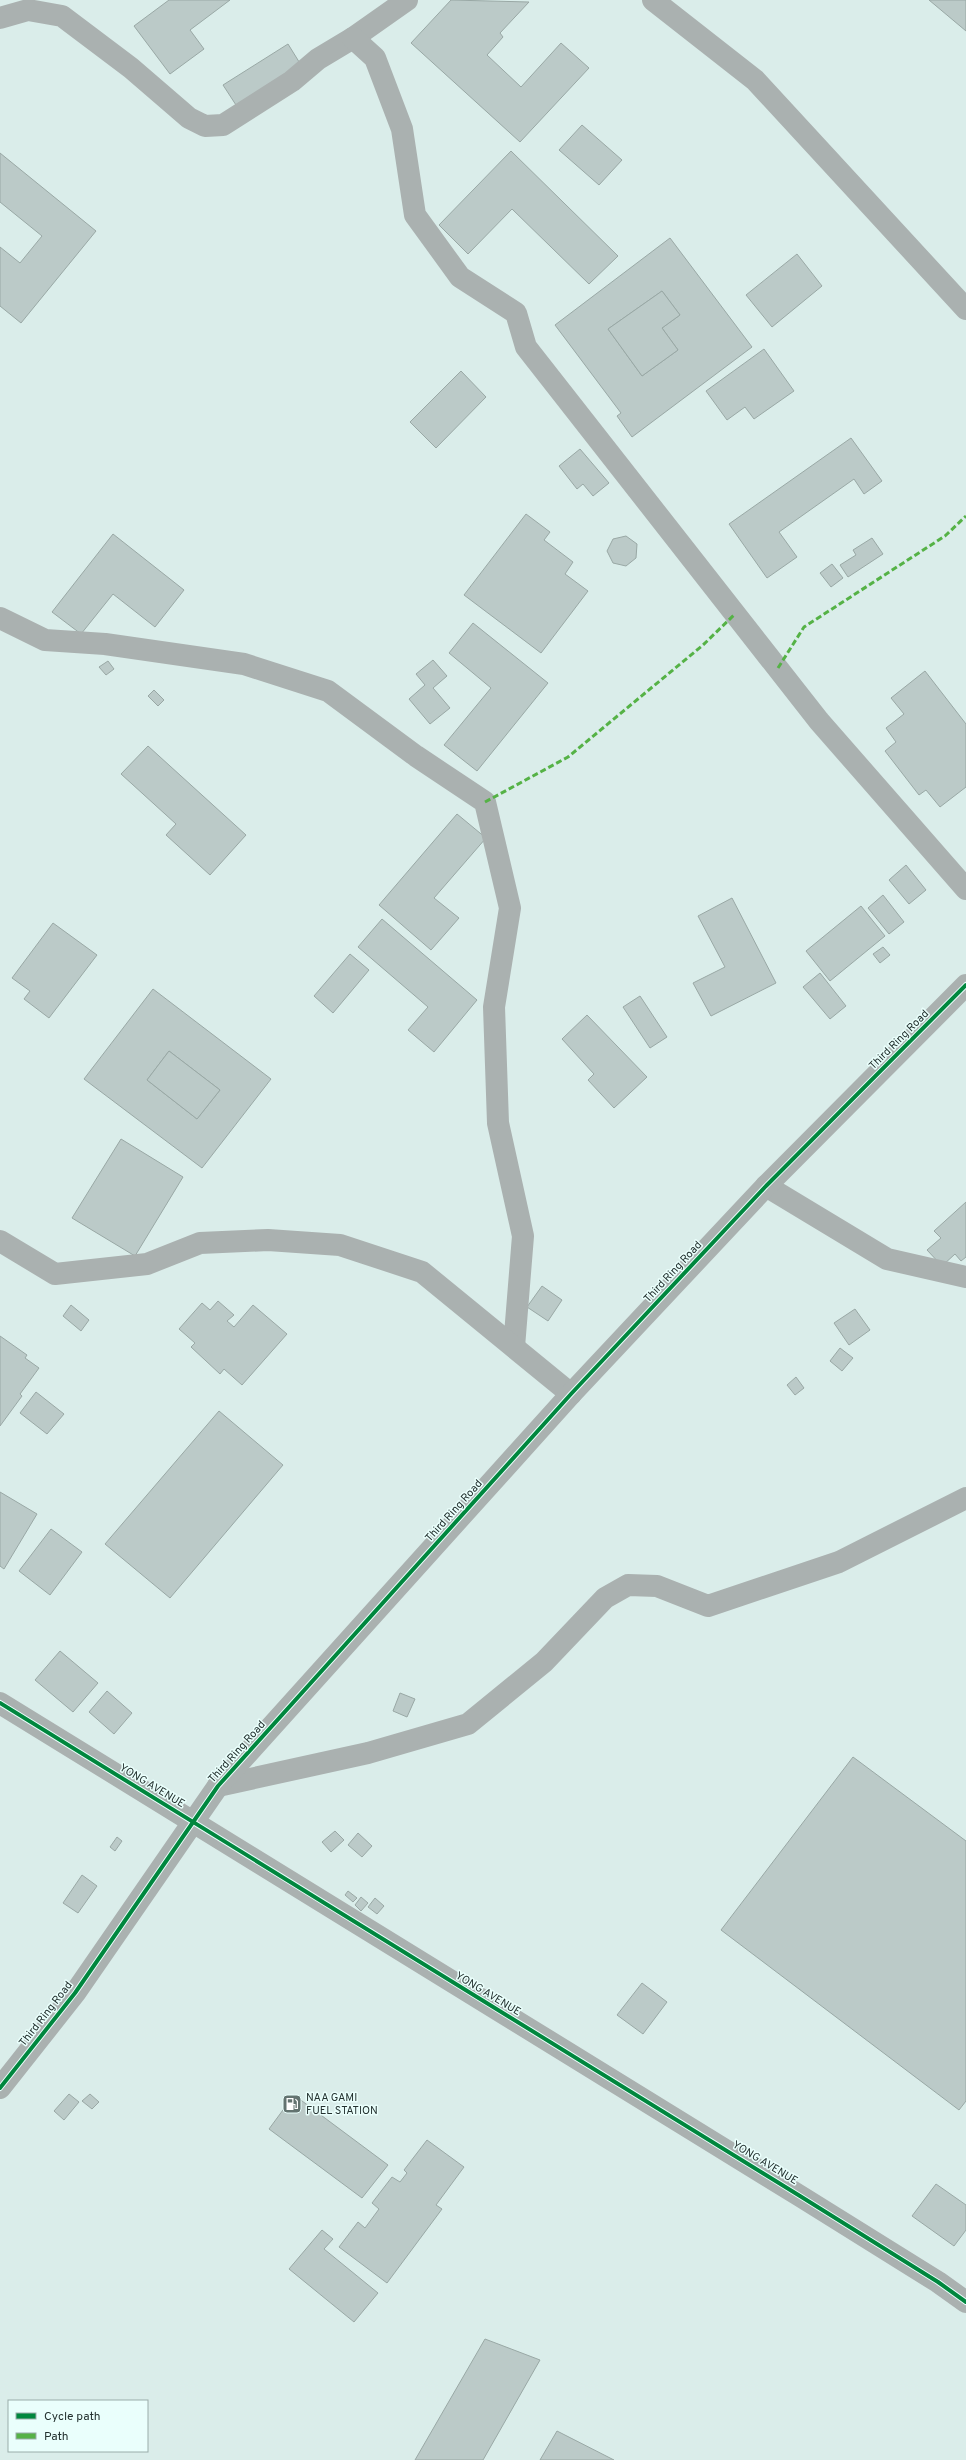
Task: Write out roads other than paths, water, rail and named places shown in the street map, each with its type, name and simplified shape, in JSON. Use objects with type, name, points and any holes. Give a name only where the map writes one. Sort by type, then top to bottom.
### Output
[{"type":"street","points":[[0,18],[28,10],[62,16],[131,68],[189,118],[205,126],[223,125],[292,81],[318,59],[353,38],[407,0]]},
{"type":"street","points":[[653,0],[755,80],[966,309]]},
{"type":"street","points":[[353,38],[375,58],[402,129],[415,215],[460,277],[516,313],[526,347],[540,366],[819,721],[966,889]]},
{"type":"street","points":[[0,618],[45,640],[105,644],[244,664],[328,691],[416,756],[485,802],[510,908],[494,1007],[498,1123],[523,1236],[514,1347]]},
{"type":"street","name":"Third Ring Road","points":[[0,2088],[75,1993],[192,1821],[218,1786],[571,1394],[766,1186],[966,985]]},
{"type":"street","points":[[766,1186],[886,1258],[966,1277]]},
{"type":"street","points":[[0,1241],[55,1274],[147,1264],[200,1243],[268,1240],[340,1244],[422,1272],[571,1394]]},
{"type":"street","points":[[218,1786],[368,1753],[468,1724],[544,1662],[605,1598],[628,1585],[657,1586],[708,1606],[839,1562],[966,1498]]},
{"type":"street","name":"YONG AVENUE","points":[[0,1703],[807,2200],[938,2282],[966,2302]]},
{"type":"place","name":"NAA GAMI FUEL STATION","points":[[292,2104]]}]
